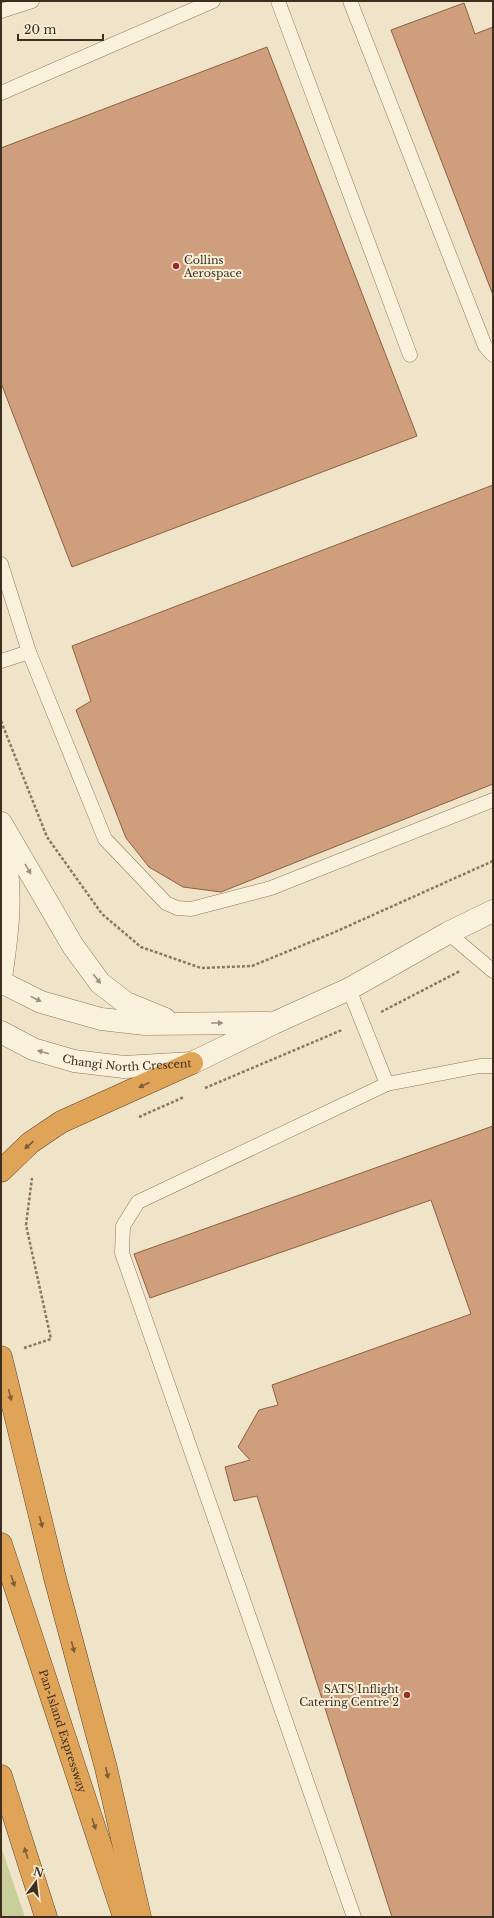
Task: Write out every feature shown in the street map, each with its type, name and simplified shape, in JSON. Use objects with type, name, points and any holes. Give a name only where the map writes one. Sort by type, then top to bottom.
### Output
[{"type":"highway","points":[[1,1171],[30,1143],[61,1122],[192,1063]]},
{"type":"highway","points":[[1,1357],[51,1563],[106,1768],[140,1917]]},
{"type":"highway","name":"Pan-Island Expressway","points":[[1,1544],[124,1917]]},
{"type":"highway","points":[[1,1776],[46,1917]]},
{"type":"street","name":"Changi North Crescent","points":[[1,823],[72,946],[100,983],[126,1003],[178,1023]]},
{"type":"street","points":[[1,839],[6,857],[10,895],[7,942],[1,978]]},
{"type":"street","name":"Changi North Crescent","points":[[1,1032],[33,1049],[74,1061],[124,1067],[192,1063],[274,1022],[350,989],[448,934],[493,912]]},
{"type":"street","name":"Changi North Crescent","points":[[1,982],[41,1002],[101,1019],[145,1024],[274,1022]]},
{"type":"lane","points":[[1,11],[32,1]]},
{"type":"lane","points":[[1,94],[213,1]]},
{"type":"lane","points":[[278,1],[410,355]]},
{"type":"lane","points":[[350,1],[485,346],[493,355]]},
{"type":"lane","points":[[1,564],[29,652],[105,839],[166,903],[177,908],[191,909],[271,888],[493,800]]},
{"type":"lane","points":[[1,661],[29,652]]},
{"type":"lane","points":[[448,934],[493,972]]},
{"type":"lane","points":[[350,989],[387,1084]]},
{"type":"lane","points":[[354,1917],[122,1253],[123,1226],[138,1202],[387,1084],[480,1066],[493,1066]]},
{"type":"path","points":[[203,1089],[362,1021],[480,960]]},
{"type":"path","points":[[135,1119],[189,1095]]},
{"type":"path","points":[[22,1349],[51,1339],[26,1226],[32,1175]]},
{"type":"green space","points":[[1,1847],[25,1917],[1,1917]]},
{"type":"building","points":[[464,3],[475,34],[493,27],[493,295],[391,30]]},
{"type":"building","name":"Collins Aerospace","points":[[267,47],[417,436],[72,567],[1,383],[1,148]]},
{"type":"building","points":[[493,485],[493,784],[221,892],[183,887],[149,867],[126,838],[76,710],[91,701],[72,646]]},
{"type":"building","name":"SATS Inflight Catering Centre 2","points":[[493,1126],[493,1917],[392,1917],[257,1496],[234,1501],[225,1467],[250,1460],[238,1447],[259,1410],[278,1405],[272,1385],[471,1314],[431,1200],[150,1298],[134,1254]]},
{"type":"place","name":"Collins Aerospace","points":[[176,266]]},
{"type":"place","name":"SATS Inflight Catering Centre 2","points":[[407,1695]]}]
